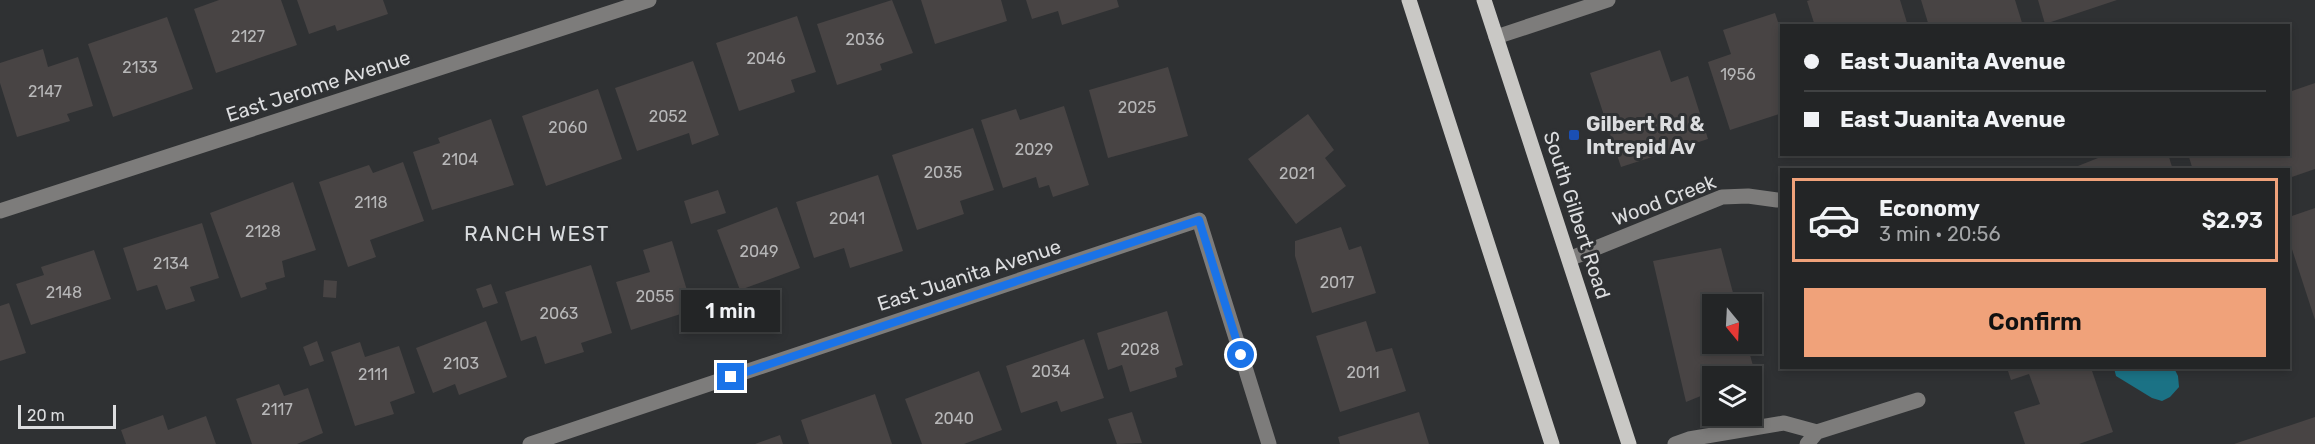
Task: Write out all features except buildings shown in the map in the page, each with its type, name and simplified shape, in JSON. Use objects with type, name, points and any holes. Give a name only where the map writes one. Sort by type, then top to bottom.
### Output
[{"type":"main road","points":[[1410,0],[1552,444]]},
{"type":"main road","name":"South Gilbert Road","points":[[1484,0],[1629,444]]},
{"type":"street","name":"East Jerome Avenue","points":[[0,211],[649,0]]},
{"type":"street","points":[[1496,37],[1608,0]]},
{"type":"street","name":"Wood Creek","points":[[1569,259],[1722,197],[1748,195],[1777,200]]},
{"type":"street","name":"East Juanita Avenue","points":[[530,444],[1199,220],[1269,444]]},
{"type":"street","points":[[1807,444],[1817,432],[1918,400]]},
{"type":"street","points":[[1676,444],[1689,439],[1784,423],[1817,432]]},
{"type":"water","points":[[2114,369],[2174,369],[2179,387],[2170,397],[2162,401],[2152,398],[2116,376]]},
{"type":"place","name":"Gilbert Rd & Intrepid Av","points":[[1574,135]]},
{"type":"district","name":"RANCH WEST","points":[[537,233]]},
{"type":"route","points":[[731,377],[1199,220],[1241,355]]}]
